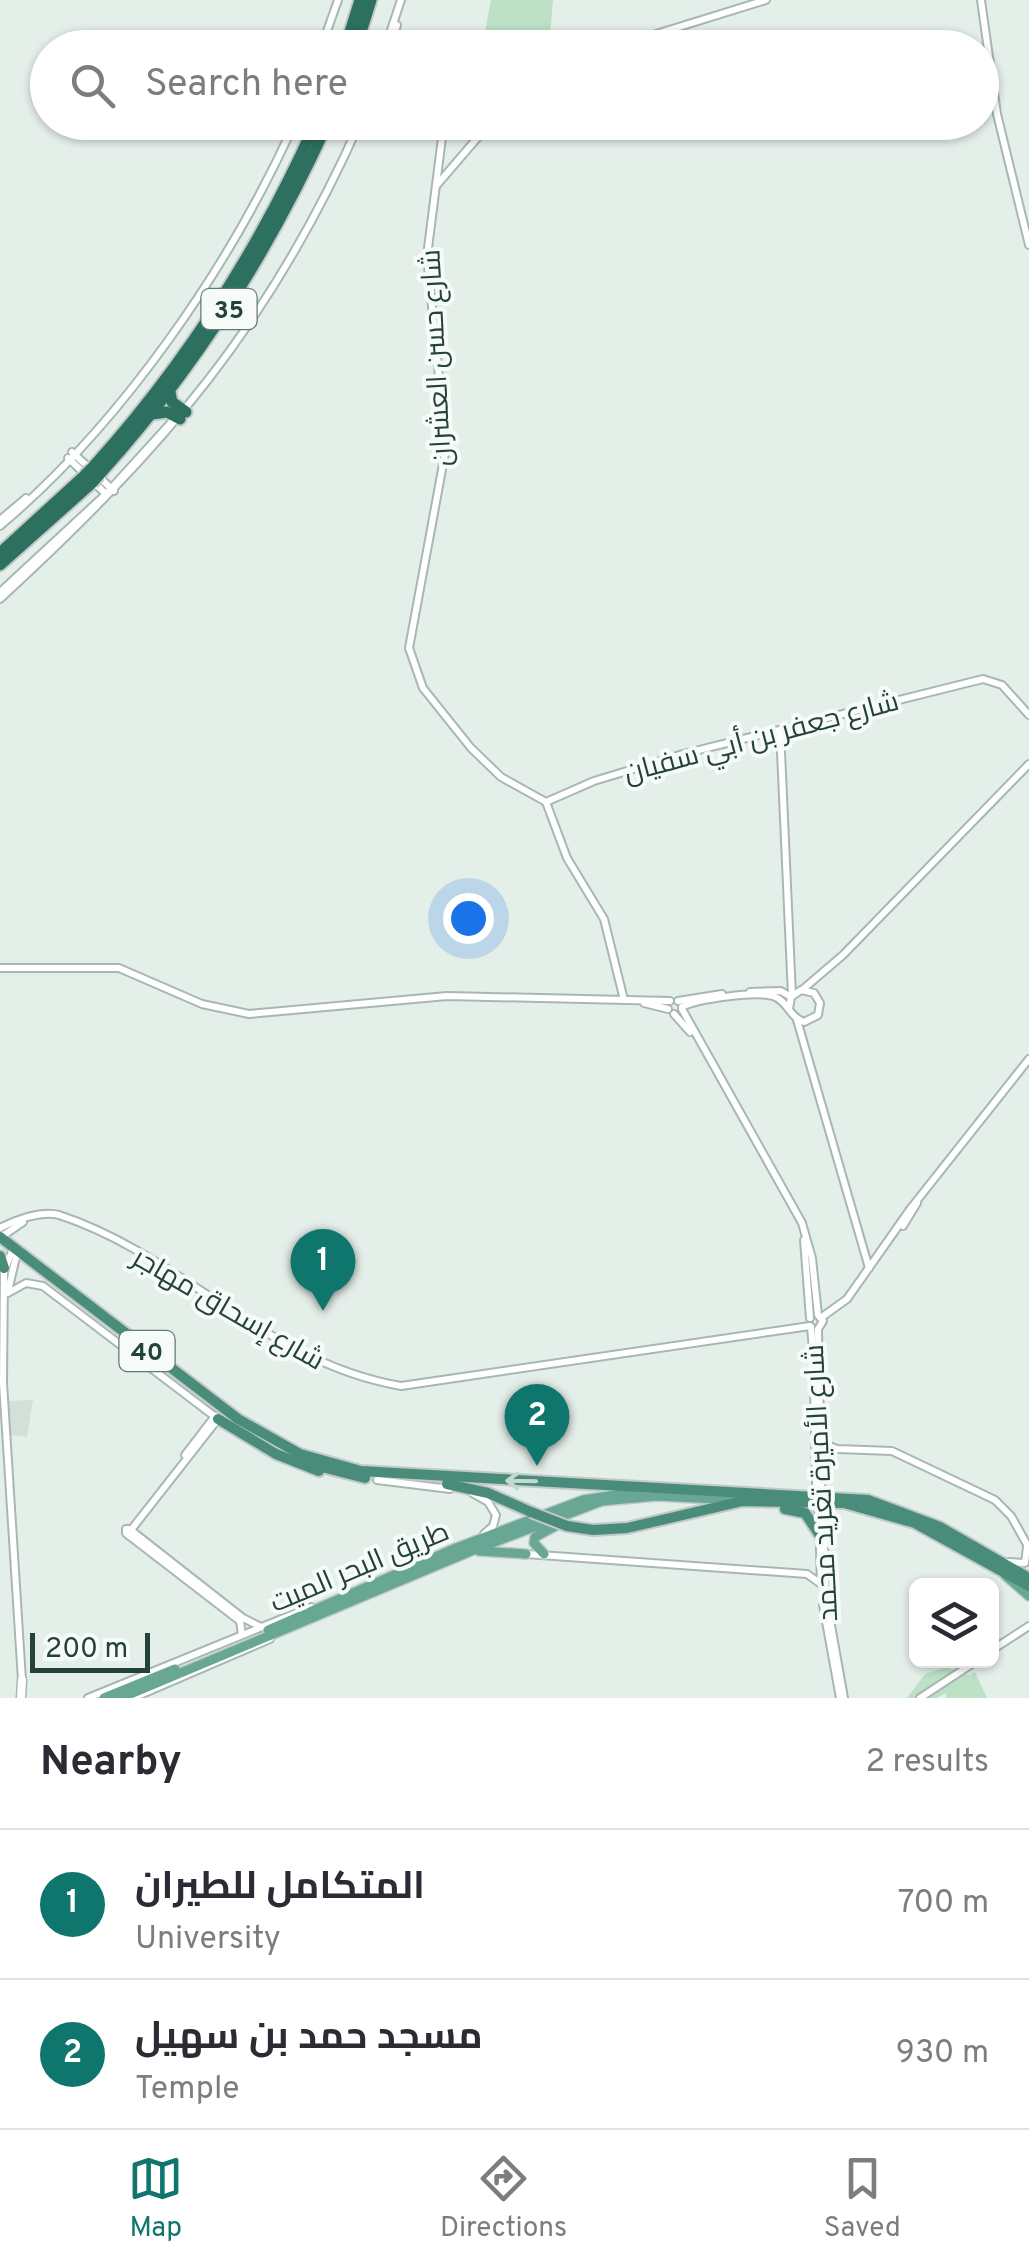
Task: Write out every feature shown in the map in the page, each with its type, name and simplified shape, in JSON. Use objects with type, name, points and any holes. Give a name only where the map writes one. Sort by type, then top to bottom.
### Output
[{"type":"highway","points":[[351,30],[360,0]]},
{"type":"highway","points":[[362,30],[371,0]]},
{"type":"highway","name":"35","points":[[0,553],[92,476],[161,387],[229,292],[307,140]]},
{"type":"highway","name":"35","points":[[0,565],[92,476],[170,392],[252,273],[319,140]]},
{"type":"highway","points":[[170,392],[181,414]]},
{"type":"highway","points":[[152,414],[181,414]]},
{"type":"highway","name":"40","points":[[0,1240],[11,1254],[238,1419],[328,1472],[464,1487],[527,1522],[600,1530],[743,1500],[826,1501],[876,1509],[925,1528],[1020,1575]]},
{"type":"highway","points":[[4,1268],[11,1254]]},
{"type":"highway","points":[[216,1418],[276,1454],[328,1472]]},
{"type":"highway","name":"40","points":[[300,1457],[384,1474],[868,1500],[922,1518],[985,1552],[1020,1575],[1029,1586]]},
{"type":"highway","points":[[651,1522],[729,1508],[788,1510],[805,1513],[819,1534]]},
{"type":"main road","name":"طريق البحر الميت","points":[[104,1698],[584,1500],[670,1487]]},
{"type":"main road","points":[[121,1698],[471,1551],[527,1522],[612,1501],[656,1496],[743,1500]]},
{"type":"main road","points":[[544,1554],[534,1544],[540,1532],[612,1501]]},
{"type":"main road","points":[[471,1551],[526,1554]]},
{"type":"main road","points":[[1020,1575],[1029,1596]]},
{"type":"main road","points":[[22,1680],[23,1698]]},
{"type":"street","points":[[329,30],[340,0]]},
{"type":"street","points":[[396,30],[403,0]]},
{"type":"street","points":[[669,30],[766,0]]},
{"type":"street","points":[[980,0],[985,30]]},
{"type":"street","points":[[999,124],[1029,245]]},
{"type":"street","points":[[0,523],[70,456],[208,272],[282,140]]},
{"type":"street","points":[[0,595],[110,493],[181,414],[265,305],[350,140]]},
{"type":"street","name":"شارع حسن العشران","points":[[442,140],[428,272],[446,448],[408,641],[415,671],[437,708],[484,762],[546,802]]},
{"type":"street","points":[[434,187],[475,140]]},
{"type":"street","points":[[440,156],[455,163]]},
{"type":"street","points":[[70,456],[110,493]]},
{"type":"street","name":"شارع جعفر بن أبي سفيان","points":[[546,802],[594,781],[978,680],[997,682],[1029,715]]},
{"type":"street","points":[[780,730],[791,970],[789,1009]]},
{"type":"street","points":[[791,997],[828,969],[1029,764]]},
{"type":"street","points":[[546,802],[567,858],[610,935],[629,1000]]},
{"type":"street","points":[[0,968],[119,968],[202,1004],[249,1014],[429,998],[629,1000],[676,1007],[766,995],[789,1009],[804,1034],[871,1271]]},
{"type":"street","points":[[804,1034],[809,1021],[820,1010],[816,995],[828,969]]},
{"type":"street","points":[[791,970],[801,990],[816,995]]},
{"type":"street","points":[[429,998],[439,986]]},
{"type":"street","points":[[676,1007],[769,990],[791,997]]},
{"type":"street","name":"شارع الأميرة تغريد محمد","points":[[676,1007],[802,1223],[812,1258],[818,1481]]},
{"type":"street","points":[[797,1020],[809,1021]]},
{"type":"street","points":[[815,1322],[842,1306],[871,1271],[918,1202],[1029,1059]]},
{"type":"street","name":"شارع إسحاق مهاجر","points":[[0,1228],[56,1214],[146,1259],[292,1348],[347,1373],[400,1386],[815,1322]]},
{"type":"street","points":[[0,1240],[6,1230],[28,1219]]},
{"type":"street","points":[[5,1307],[11,1254]]},
{"type":"street","points":[[4,1268],[3,1383],[22,1680]]},
{"type":"street","points":[[8,1294],[26,1283],[43,1286],[216,1418],[130,1531]]},
{"type":"street","name":"شارع الأميرة تغريد محمد","points":[[815,1322],[818,1481],[826,1597],[842,1698]]},
{"type":"street","points":[[819,1442],[837,1449],[892,1452],[995,1500],[1009,1512],[1028,1547],[1026,1560],[1021,1564],[985,1552]]},
{"type":"street","points":[[819,1456],[837,1449]]},
{"type":"street","name":"طريق البحر الميت","points":[[88,1698],[484,1534],[493,1526],[494,1510],[478,1495],[377,1480]]},
{"type":"street","name":"شارع الأميرة تغريد محمد","points":[[821,1519],[821,1584],[842,1698]]},
{"type":"street","points":[[130,1531],[242,1618],[262,1626]]},
{"type":"street","points":[[130,1531],[240,1622],[241,1636]]},
{"type":"street","points":[[526,1554],[807,1574],[821,1584]]},
{"type":"street","points":[[807,1574],[820,1563]]},
{"type":"street","points":[[750,1581],[761,1570]]},
{"type":"street","points":[[999,1645],[1029,1626]]},
{"type":"street","points":[[133,1698],[254,1649],[279,1632]]},
{"type":"street","points":[[920,1698],[966,1668]]},
{"type":"shaded area","points":[[33,1400],[27,1437],[10,1435],[7,1401]]},
{"type":"green space","points":[[491,0],[553,0],[550,30],[485,30]]},
{"type":"green space","points":[[943,1668],[970,1675],[975,1672],[987,1698],[946,1698],[946,1693],[937,1698],[907,1698],[925,1674]]},
{"type":"place","name":"المتكامل للطيران","points":[[323,1311]]},
{"type":"place","name":"مسجد حمد بن سهيل","points":[[537,1466]]}]
